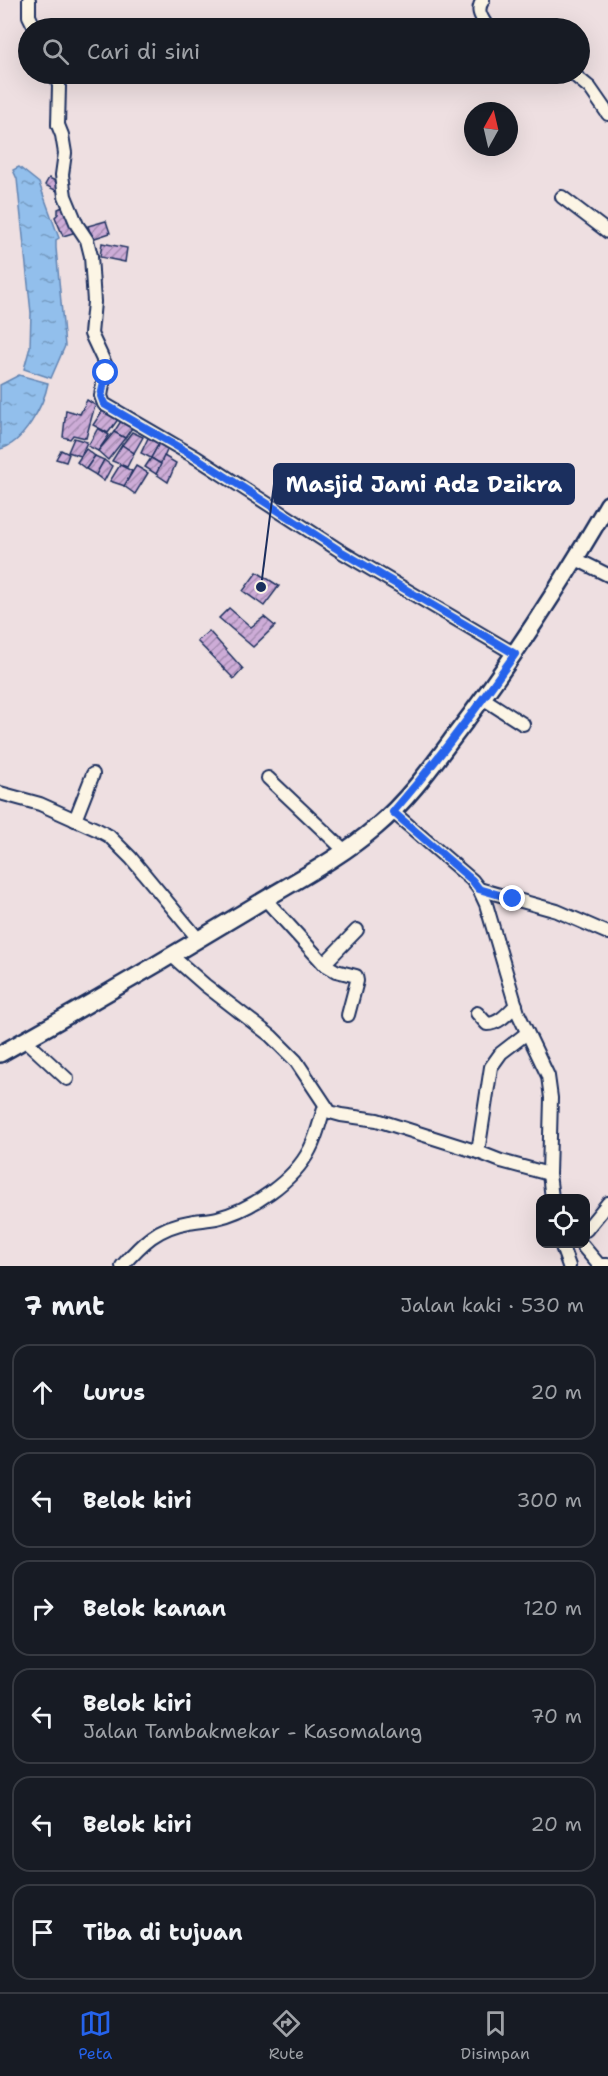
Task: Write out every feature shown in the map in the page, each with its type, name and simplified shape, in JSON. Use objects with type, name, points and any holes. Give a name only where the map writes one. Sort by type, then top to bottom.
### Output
[{"type":"main road","points":[[0,1054],[199,940],[376,828],[428,771],[484,699],[576,559],[608,504]]},
{"type":"street","points":[[29,0],[30,18]]},
{"type":"street","points":[[482,18],[479,8],[483,0]]},
{"type":"street","points":[[58,84],[58,126],[65,153],[62,175],[65,196],[77,225],[87,240],[91,256],[94,302],[91,326],[92,334],[106,366],[101,396],[104,404],[197,458],[342,552],[515,654]]},
{"type":"street","points":[[585,84],[608,114]]},
{"type":"street","points":[[562,197],[608,232]]},
{"type":"street","points":[[576,559],[608,575]]},
{"type":"street","points":[[484,699],[523,724]]},
{"type":"street","points":[[75,820],[93,774]]},
{"type":"street","points":[[268,778],[344,850]]},
{"type":"street","points":[[0,793],[40,804],[99,830],[116,843],[160,891],[199,940]]},
{"type":"street","points":[[393,812],[472,880],[486,904],[526,1033],[548,1076],[550,1085],[549,1174],[552,1194]]},
{"type":"street","points":[[479,889],[557,911],[608,933]]},
{"type":"street","points":[[265,899],[324,964],[336,971],[356,976],[357,981],[348,1015]]},
{"type":"street","points":[[324,964],[357,930]]},
{"type":"street","points":[[172,956],[205,985],[271,1036],[296,1061],[308,1076],[325,1106],[334,1113],[377,1120],[501,1161],[549,1174]]},
{"type":"street","points":[[477,1013],[487,1024],[492,1024],[506,1016],[516,1005]]},
{"type":"street","points":[[478,1152],[491,1067],[501,1053],[526,1033]]},
{"type":"street","points":[[25,1040],[67,1079]]},
{"type":"street","points":[[122,1266],[156,1233],[188,1222],[215,1219],[232,1214],[265,1196],[288,1179],[311,1148],[325,1106]]},
{"type":"street","points":[[590,1224],[608,1203]]},
{"type":"street","points":[[585,1248],[599,1264],[608,1265]]},
{"type":"water","points":[[19,167],[39,183],[59,238],[56,240],[56,248],[65,346],[51,378],[24,369],[30,347],[31,313],[17,179],[13,170]]},
{"type":"water","points":[[19,375],[48,383],[46,392],[24,432],[9,446],[0,449],[0,385]]},
{"type":"building","points":[[49,178],[62,184],[59,192],[45,185]]},
{"type":"building","points":[[65,206],[76,232],[63,236],[55,217],[58,209]]},
{"type":"building","points":[[106,221],[110,233],[92,239],[88,226]]},
{"type":"building","points":[[102,243],[127,248],[125,262],[100,257]]},
{"type":"building","points":[[87,400],[95,405],[86,438],[73,435],[70,439],[63,437],[66,410],[80,414]]},
{"type":"building","points":[[103,410],[119,418],[108,433],[93,425]]},
{"type":"building","points":[[121,421],[132,428],[125,438],[114,432]]},
{"type":"building","points":[[98,428],[109,435],[98,451],[88,446]]},
{"type":"building","points":[[114,432],[125,438],[108,460],[98,451]]},
{"type":"building","points":[[132,432],[143,437],[134,453],[122,445]]},
{"type":"building","points":[[149,436],[160,442],[151,458],[141,453]]},
{"type":"building","points":[[74,438],[87,442],[81,456],[68,452]]},
{"type":"building","points":[[160,442],[168,448],[161,464],[151,458]]},
{"type":"building","points":[[122,445],[134,453],[127,467],[112,461]]},
{"type":"building","points":[[86,449],[95,456],[86,469],[77,462]]},
{"type":"building","points":[[61,450],[69,454],[66,462],[56,459]]},
{"type":"building","points":[[95,456],[104,460],[96,475],[86,469]]},
{"type":"building","points":[[164,456],[176,463],[168,482],[156,474]]},
{"type":"building","points":[[151,458],[161,464],[156,474],[145,467]]},
{"type":"building","points":[[104,460],[112,466],[104,481],[96,475]]},
{"type":"building","points":[[120,465],[132,471],[125,486],[110,481]]},
{"type":"building","points":[[136,466],[148,473],[135,494],[124,486]]},
{"type":"building","points":[[257,572],[279,586],[264,606],[243,591]]},
{"type":"building","points":[[229,608],[251,627],[264,617],[275,626],[253,647],[219,618]]},
{"type":"building","points":[[209,631],[243,669],[234,679],[197,641]]},
{"type":"place","name":"Masjid Jami Adz Dzikra","points":[[261,587]]},
{"type":"route","points":[[106,373],[101,396],[104,404],[197,458],[342,552],[515,654],[484,699],[393,812],[472,880],[479,889],[513,899]]}]
